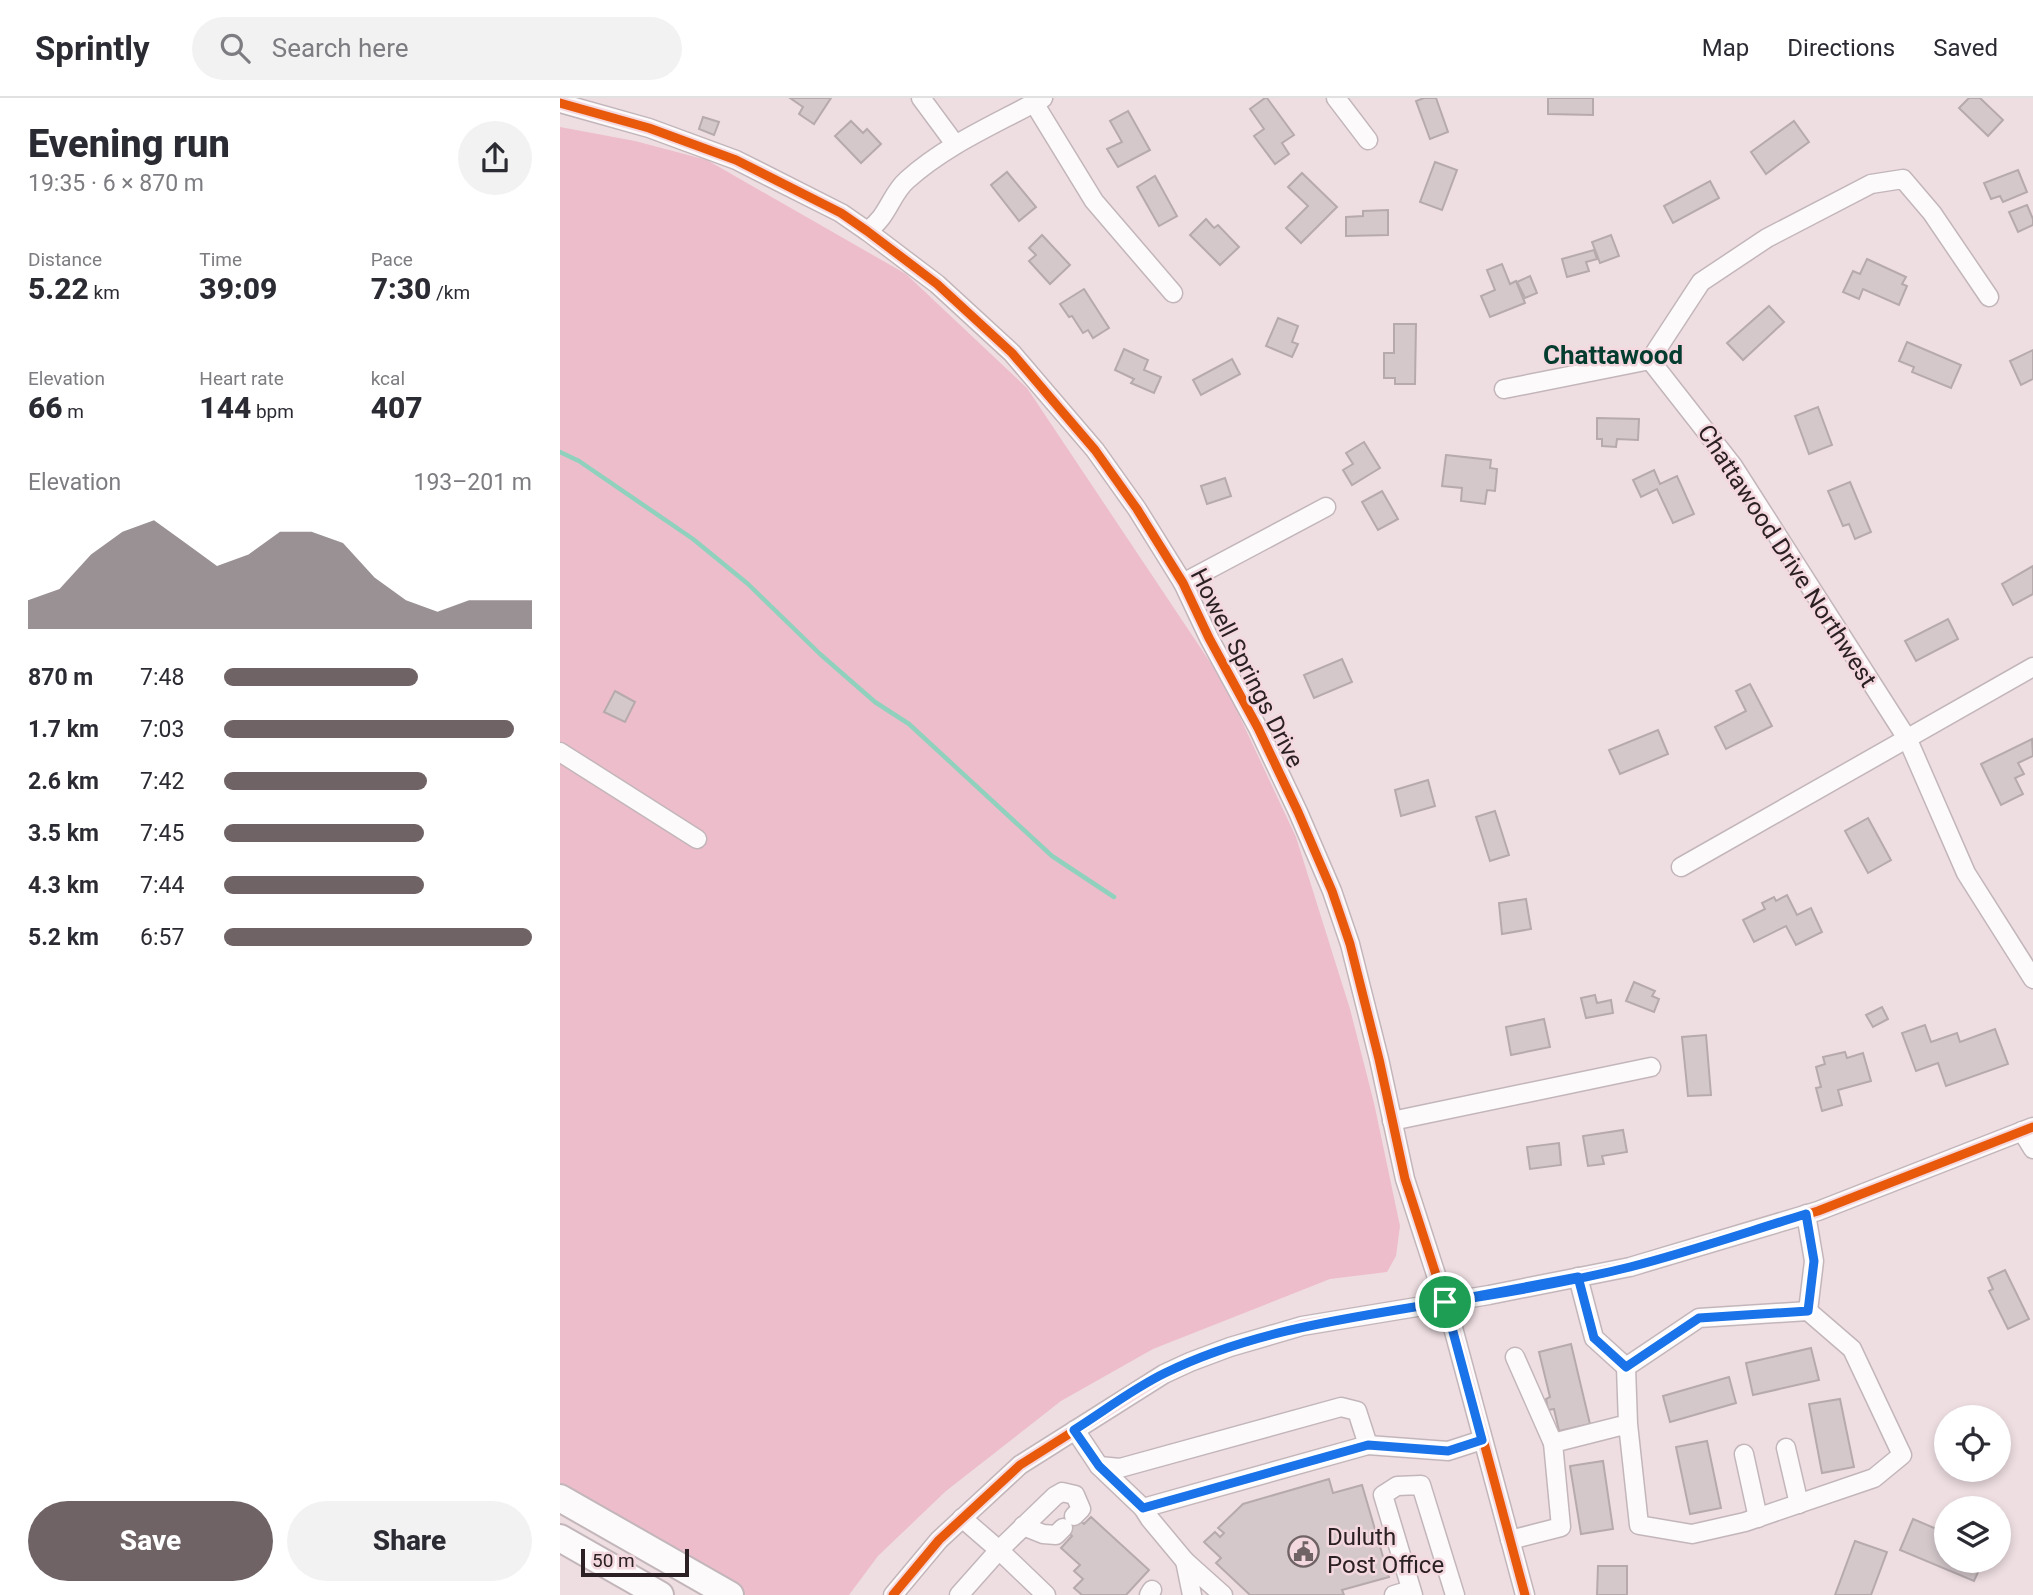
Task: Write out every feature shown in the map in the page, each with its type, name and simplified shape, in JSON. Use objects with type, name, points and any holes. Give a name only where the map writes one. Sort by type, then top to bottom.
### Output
[{"type":"highway","points":[[560,1498],[730,1595]]},
{"type":"highway","points":[[560,1538],[660,1595]]},
{"type":"street","points":[[921,98],[955,144]]},
{"type":"street","points":[[1336,98],[1368,140]]},
{"type":"street","points":[[867,231],[880,223],[904,182],[955,144],[1038,101],[1094,201],[1173,293]]},
{"type":"street","name":"Howell Springs Drive","points":[[560,103],[649,128],[736,160],[841,214],[867,231],[937,284],[1012,353],[1095,450],[1137,509],[1183,583],[1209,638],[1258,728],[1332,891],[1379,1059],[1405,1179],[1445,1302],[1525,1595]]},
{"type":"street","points":[[1504,389],[1650,360],[1700,282],[1767,238],[1871,184],[1903,179],[1932,212],[1989,297]]},
{"type":"street","name":"Chattawood Drive Northwest","points":[[1650,360],[1733,466],[1908,740],[1966,873],[2033,979]]},
{"type":"street","points":[[1183,583],[1326,507]]},
{"type":"street","points":[[1681,867],[2033,667]]},
{"type":"street","points":[[560,751],[697,839]]},
{"type":"street","points":[[1392,1121],[1651,1067]]},
{"type":"street","points":[[893,1595],[939,1540],[1020,1465],[1164,1374],[1230,1347],[1302,1326],[1630,1267],[1806,1214],[2028,1129],[2033,1149]]},
{"type":"street","points":[[1806,1214],[1814,1261],[1808,1311]]},
{"type":"street","points":[[1578,1277],[1594,1338],[1626,1367],[1628,1424],[1639,1525],[1692,1534],[1758,1518],[1874,1478],[1902,1455],[1852,1349],[1808,1311],[1699,1318],[1626,1367]]},
{"type":"street","points":[[1510,1540],[1562,1527],[1553,1443],[1515,1357]]},
{"type":"street","points":[[1099,1466],[1120,1468],[1341,1407],[1357,1411],[1368,1445]]},
{"type":"street","points":[[1553,1443],[1628,1424]]},
{"type":"street","points":[[1074,1430],[1099,1466],[1143,1508],[1185,1561],[1223,1595]]},
{"type":"street","points":[[1143,1508],[1368,1445],[1448,1451],[1482,1440]]},
{"type":"street","points":[[1786,1448],[1799,1504]]},
{"type":"street","points":[[1744,1454],[1758,1518]]},
{"type":"street","points":[[1406,1593],[1383,1495],[1397,1486],[1421,1485],[1455,1595]]},
{"type":"street","points":[[959,1595],[999,1549],[1023,1527],[1062,1492],[1075,1495],[1079,1501],[1081,1509],[1056,1535],[1023,1527]]},
{"type":"street","points":[[962,1518],[999,1549],[1046,1595]]},
{"type":"street","points":[[1185,1561],[1192,1595]]},
{"type":"shaded area","points":[[560,127],[635,141],[707,160],[906,274],[1027,388],[1224,683],[1296,837],[1350,1009],[1374,1103],[1400,1226],[1396,1256],[1387,1272],[1330,1279],[1153,1349],[1061,1401],[946,1491],[878,1556],[849,1595],[746,1595],[560,1491]]},
{"type":"building","points":[[790,98],[831,98],[814,124],[799,114],[803,107]]},
{"type":"building","points":[[1265,98],[1294,135],[1282,143],[1289,154],[1275,164],[1254,136],[1264,129],[1250,109]]},
{"type":"building","points":[[1436,98],[1448,132],[1430,139],[1416,101]]},
{"type":"building","points":[[1548,98],[1593,98],[1593,115],[1548,114]]},
{"type":"building","points":[[1969,98],[1980,98],[2003,120],[1988,136],[1959,108]]},
{"type":"building","points":[[1128,111],[1150,150],[1118,167],[1107,149],[1122,142],[1110,121]]},
{"type":"building","points":[[703,117],[719,122],[714,135],[699,129]]},
{"type":"building","points":[[851,121],[863,133],[867,129],[881,144],[861,163],[835,136]]},
{"type":"building","points":[[1794,121],[1809,142],[1766,174],[1751,152]]},
{"type":"building","points":[[1435,162],[1457,170],[1442,210],[1420,202]]},
{"type":"building","points":[[2018,170],[2027,192],[2003,202],[2000,196],[1991,199],[1984,183]]},
{"type":"building","points":[[1007,172],[1036,207],[1019,221],[991,185]]},
{"type":"building","points":[[1302,173],[1337,207],[1301,243],[1286,228],[1308,206],[1288,187]]},
{"type":"building","points":[[1155,176],[1177,216],[1159,226],[1137,187]]},
{"type":"building","points":[[1710,181],[1719,198],[1673,223],[1664,206]]},
{"type":"building","points":[[2027,205],[2033,225],[2018,232],[2009,212]]},
{"type":"building","points":[[1388,210],[1388,235],[1346,236],[1346,217],[1363,216],[1363,211]]},
{"type":"building","points":[[1206,219],[1214,228],[1218,225],[1239,247],[1220,265],[1190,235]]},
{"type":"building","points":[[1042,235],[1070,265],[1050,284],[1029,261],[1036,255],[1029,248]]},
{"type":"building","points":[[1611,235],[1619,256],[1600,263],[1592,242]]},
{"type":"building","points":[[1594,250],[1597,259],[1586,262],[1589,271],[1567,277],[1562,259]]},
{"type":"building","points":[[1867,259],[1906,277],[1902,284],[1907,286],[1899,305],[1863,289],[1859,299],[1843,292],[1853,271],[1860,274]]},
{"type":"building","points":[[1502,264],[1510,284],[1516,281],[1525,303],[1490,317],[1481,296],[1495,290],[1487,270]]},
{"type":"building","points":[[1530,276],[1537,293],[1525,298],[1517,282]]},
{"type":"building","points":[[1084,289],[1109,328],[1093,338],[1088,330],[1083,333],[1060,304]]},
{"type":"building","points":[[1769,306],[1784,322],[1743,360],[1727,343]]},
{"type":"building","points":[[1278,318],[1298,326],[1292,342],[1298,344],[1292,357],[1266,346]]},
{"type":"building","points":[[1394,324],[1416,324],[1415,384],[1395,384],[1395,378],[1384,378],[1384,353],[1394,353]]},
{"type":"building","points":[[1907,342],[1961,365],[1951,388],[1912,372],[1914,367],[1899,361]]},
{"type":"building","points":[[1124,349],[1148,360],[1144,370],[1161,377],[1154,393],[1131,383],[1134,379],[1115,370]]},
{"type":"building","points":[[2033,350],[2033,379],[2021,385],[2010,361]]},
{"type":"building","points":[[1232,359],[1240,374],[1201,395],[1193,380]]},
{"type":"building","points":[[1818,407],[1832,445],[1809,454],[1795,416]]},
{"type":"building","points":[[1597,418],[1639,419],[1638,440],[1617,439],[1616,447],[1602,446],[1602,439],[1597,439]]},
{"type":"building","points":[[1364,442],[1380,468],[1352,485],[1343,470],[1353,464],[1346,453]]},
{"type":"building","points":[[1446,455],[1491,460],[1490,468],[1497,469],[1495,491],[1487,490],[1485,504],[1461,501],[1462,488],[1442,486]]},
{"type":"building","points":[[1654,470],[1660,484],[1677,476],[1694,514],[1673,523],[1657,489],[1641,497],[1633,480]]},
{"type":"building","points":[[1225,478],[1231,496],[1207,504],[1201,486]]},
{"type":"building","points":[[1850,482],[1871,532],[1855,539],[1849,524],[1843,526],[1828,491]]},
{"type":"building","points":[[1382,491],[1398,519],[1378,530],[1362,502]]},
{"type":"building","points":[[2033,566],[2033,594],[2013,605],[2002,584]]},
{"type":"building","points":[[1948,619],[1958,639],[1916,661],[1905,641]]},
{"type":"building","points":[[1342,659],[1352,682],[1314,698],[1304,675]]},
{"type":"building","points":[[1750,684],[1772,726],[1726,749],[1715,727],[1746,711],[1736,691]]},
{"type":"building","points":[[615,691],[635,702],[625,722],[604,712]]},
{"type":"building","points":[[1658,730],[1668,754],[1620,774],[1609,750]]},
{"type":"building","points":[[2032,739],[2033,756],[2018,763],[2024,774],[2015,778],[2023,794],[2001,805],[1981,764]]},
{"type":"building","points":[[1428,780],[1435,806],[1401,816],[1395,790]]},
{"type":"building","points":[[1495,811],[1509,855],[1490,861],[1476,817]]},
{"type":"building","points":[[1868,818],[1891,860],[1868,873],[1845,831]]},
{"type":"building","points":[[1787,895],[1797,915],[1811,908],[1822,932],[1796,945],[1786,926],[1754,942],[1743,920],[1765,909],[1762,903],[1774,897],[1776,901]]},
{"type":"building","points":[[1526,899],[1531,929],[1502,934],[1499,903]]},
{"type":"building","points":[[1634,982],[1655,991],[1652,996],[1659,999],[1654,1012],[1626,1001]]},
{"type":"building","points":[[1595,995],[1597,1003],[1611,1000],[1613,1013],[1586,1018],[1581,998]]},
{"type":"building","points":[[1882,1007],[1888,1019],[1873,1027],[1866,1015]]},
{"type":"building","points":[[1544,1019],[1550,1047],[1511,1055],[1506,1027]]},
{"type":"building","points":[[1925,1025],[1931,1042],[1957,1033],[1960,1042],[1995,1029],[2008,1064],[1946,1086],[1938,1063],[1916,1071],[1902,1033]]},
{"type":"building","points":[[1706,1035],[1711,1095],[1688,1096],[1682,1037]]},
{"type":"building","points":[[1845,1052],[1847,1058],[1863,1053],[1871,1081],[1838,1090],[1842,1105],[1822,1111],[1816,1088],[1821,1087],[1816,1067],[1825,1064],[1823,1057]]},
{"type":"building","points":[[1623,1130],[1627,1152],[1602,1156],[1604,1164],[1588,1166],[1583,1136]]},
{"type":"building","points":[[1559,1143],[1561,1165],[1530,1169],[1527,1147]]},
{"type":"building","points":[[2005,1270],[2029,1319],[2008,1329],[1989,1291],[1993,1289],[1988,1278]]},
{"type":"building","points":[[1571,1344],[1590,1424],[1559,1431],[1554,1409],[1548,1410],[1546,1399],[1550,1397],[1539,1352]]},
{"type":"building","points":[[1811,1348],[1819,1380],[1753,1395],[1746,1363]]},
{"type":"building","points":[[1729,1377],[1736,1403],[1670,1422],[1663,1396]]},
{"type":"building","points":[[1840,1399],[1854,1467],[1822,1473],[1809,1404]]},
{"type":"building","points":[[1707,1441],[1721,1508],[1690,1514],[1676,1447]]},
{"type":"building","points":[[1603,1461],[1613,1529],[1581,1534],[1570,1466]]},
{"type":"building","points":[[1329,1479],[1333,1493],[1362,1485],[1389,1577],[1342,1590],[1344,1595],[1250,1595],[1216,1563],[1221,1558],[1204,1542],[1215,1532],[1220,1537],[1224,1533],[1218,1528],[1243,1504]]},
{"type":"building","points":[[1070,1512],[1084,1524],[1091,1517],[1149,1570],[1126,1595],[1082,1595],[1074,1588],[1083,1579],[1074,1571],[1080,1565],[1061,1548],[1072,1536],[1059,1524]]},
{"type":"building","points":[[1913,1519],[1934,1528],[1934,1564],[1900,1550]]},
{"type":"building","points":[[1855,1541],[1887,1552],[1871,1595],[1835,1595]]},
{"type":"building","points":[[1598,1566],[1627,1566],[1627,1595],[1597,1595]]},
{"type":"building","points":[[1955,1573],[1978,1573],[1974,1581]]},
{"type":"waterway","points":[[560,452],[579,461],[693,539],[748,584],[820,654],[875,702],[909,724],[1052,856],[1114,897]]},
{"type":"cycle path","points":[[560,103],[649,128],[736,160],[841,213],[867,231],[937,284],[1012,353],[1095,450],[1137,509],[1183,583],[1209,638],[1258,728],[1332,891],[1350,944],[1405,1179],[1452,1324],[1525,1595]]},
{"type":"cycle path","points":[[893,1595],[939,1540],[1020,1465],[1164,1374],[1190,1362],[1302,1326],[1489,1295],[1630,1267],[1818,1211],[2033,1127]]},
{"type":"place","name":"Duluth Post Office","points":[[1304,1551]]},
{"type":"district","name":"Chattawood","points":[[1613,355]]},
{"type":"route","points":[[1445,1302],[1302,1326],[1230,1347],[1164,1374],[1074,1430],[1085,1441],[1099,1466],[1143,1508],[1368,1445],[1448,1451],[1482,1440],[1445,1302],[1578,1277],[1594,1338],[1626,1367],[1699,1318],[1808,1311],[1814,1261],[1806,1214],[1630,1267],[1445,1302]]}]
